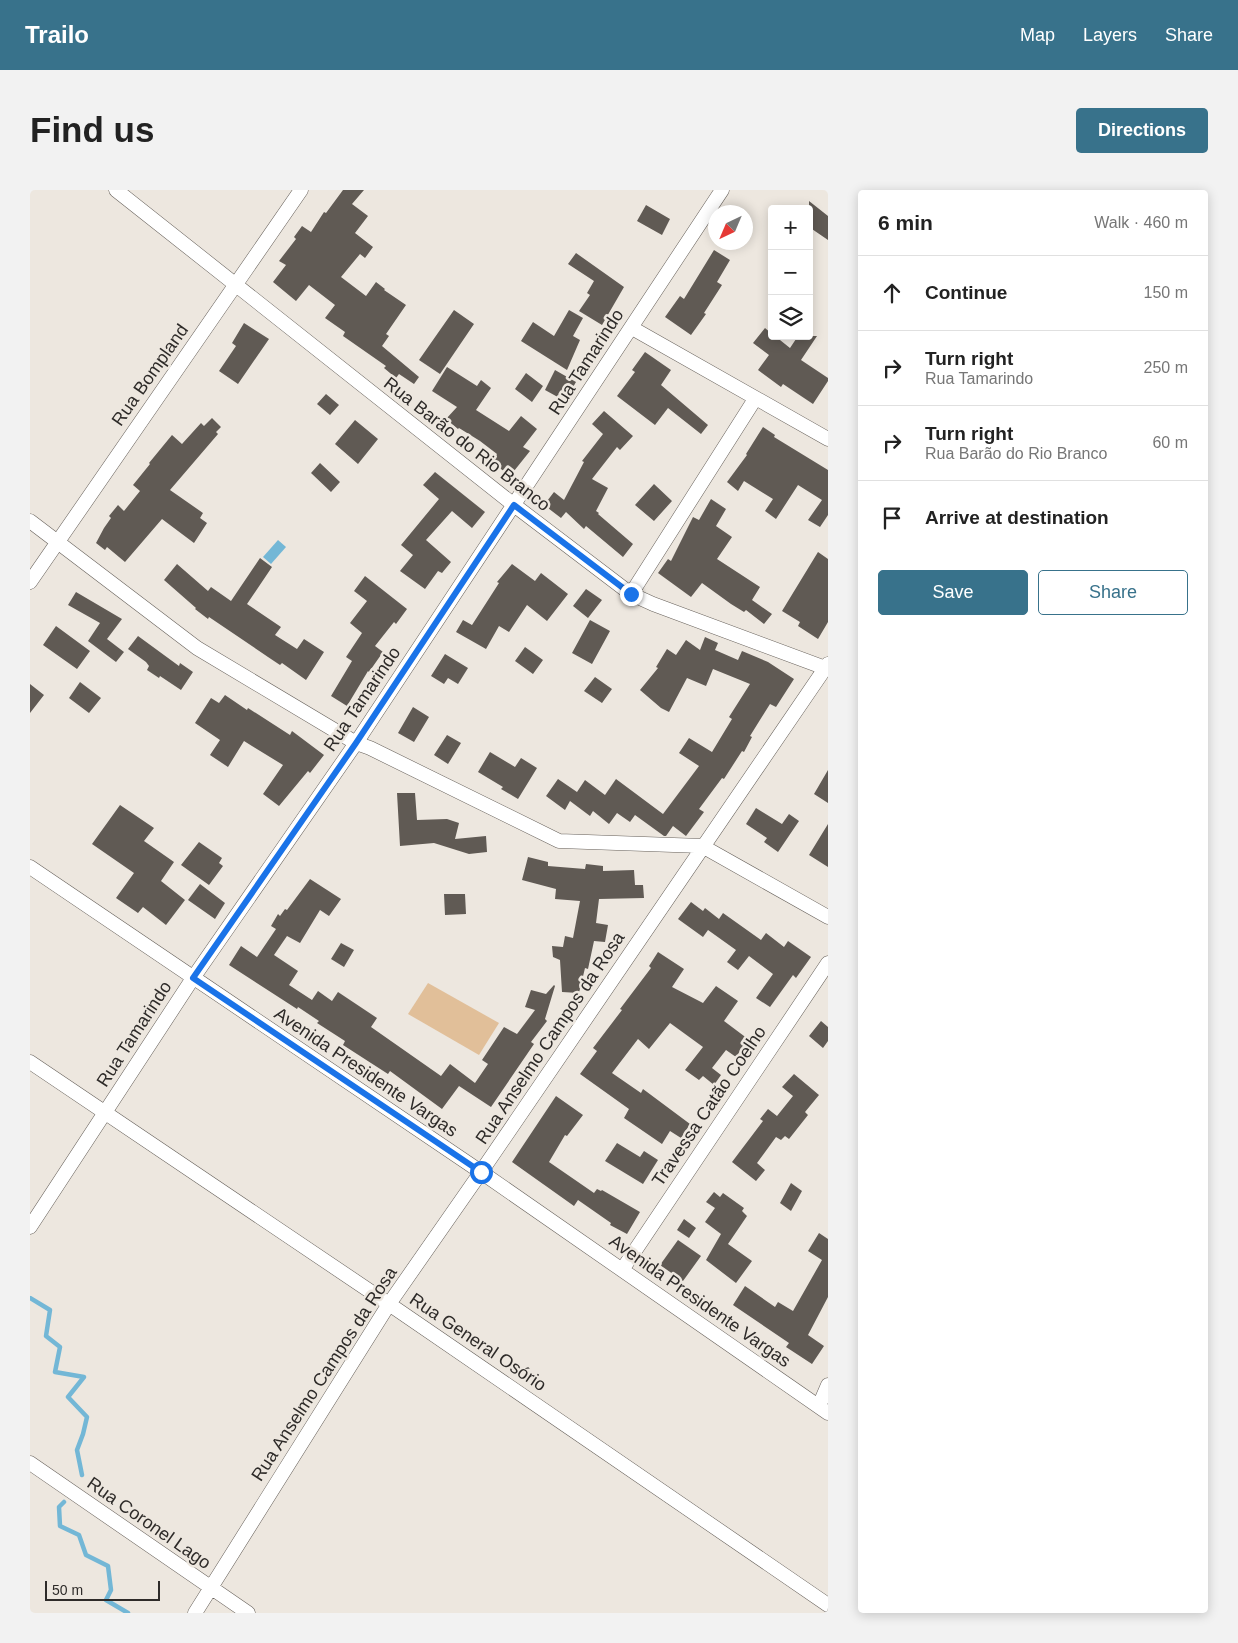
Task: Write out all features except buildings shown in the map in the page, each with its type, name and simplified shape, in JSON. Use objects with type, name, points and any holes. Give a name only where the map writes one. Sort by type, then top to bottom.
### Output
[{"type":"street","name":"Rua Barão do Rio Branco","points":[[116,190],[514,505],[631,594],[653,604],[827,667]]},
{"type":"street","name":"Rua Bompland","points":[[30,582],[301,190]]},
{"type":"street","name":"Rua Tamarindo","points":[[30,1227],[193,978],[356,743],[722,190]]},
{"type":"street","points":[[632,328],[828,439]]},
{"type":"street","points":[[631,594],[756,398]]},
{"type":"street","points":[[30,521],[197,648],[356,743],[370,748],[559,841],[702,846],[828,917]]},
{"type":"street","name":"Rua Anselmo Campos da Rosa","points":[[195,1613],[389,1304],[702,846],[827,667]]},
{"type":"street","name":"Avenida Presidente Vargas","points":[[30,867],[481,1172],[823,1409]]},
{"type":"street","name":"Travessa Catão Coelho","points":[[622,1270],[828,963]]},
{"type":"street","name":"Rua General Osório","points":[[30,1062],[389,1304],[828,1605]]},
{"type":"street","points":[[823,1409],[828,1385]]},
{"type":"street","name":"Rua Coronel Lago","points":[[30,1463],[248,1613]]},
{"type":"shaded area","points":[[428,983],[499,1023],[479,1055],[408,1014]]},
{"type":"water","points":[[278,540],[286,547],[271,564],[263,557]]},
{"type":"waterway","points":[[30,1298],[50,1310],[46,1336],[60,1347],[55,1372],[84,1377],[68,1397],[87,1417],[77,1450],[82,1475]]},
{"type":"waterway","points":[[64,1502],[59,1507],[60,1526],[79,1535],[86,1555],[108,1566],[111,1590],[106,1600],[128,1613]]},
{"type":"route","points":[[481,1172],[193,978],[356,743],[514,505],[631,594]]}]
